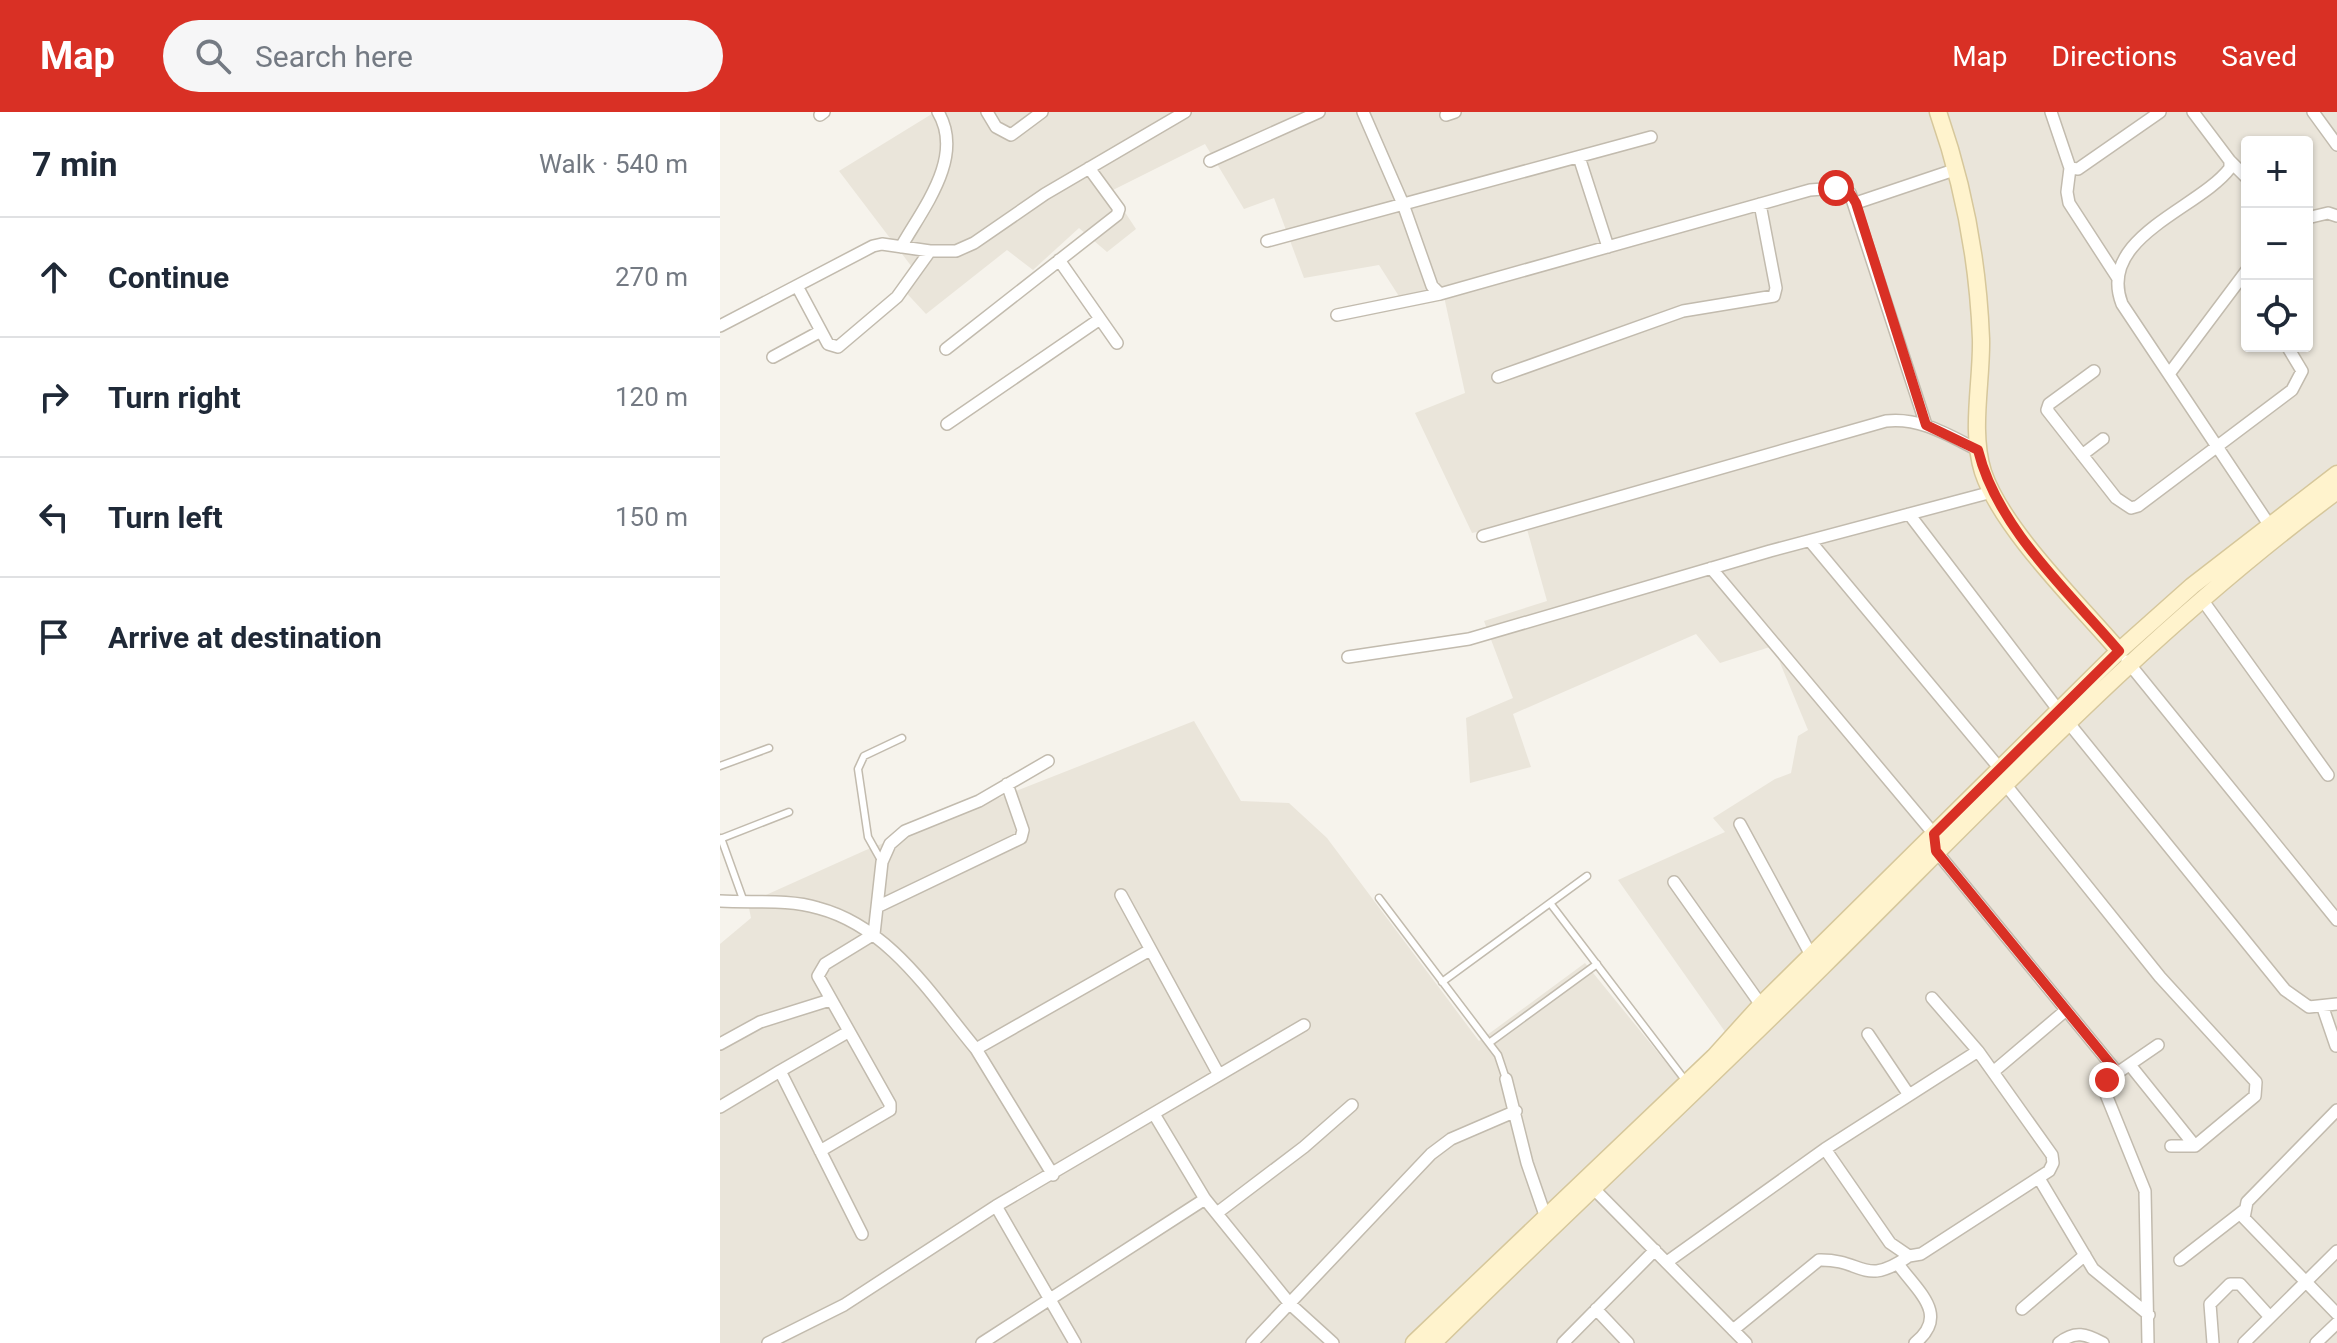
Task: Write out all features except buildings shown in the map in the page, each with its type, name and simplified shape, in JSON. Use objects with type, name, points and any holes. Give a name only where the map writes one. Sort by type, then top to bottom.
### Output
[{"type":"street","points":[[901,247],[941,177],[947,150],[945,124],[938,112]]},
{"type":"street","points":[[987,112],[996,127],[1011,135],[1042,112]]},
{"type":"street","points":[[720,326],[873,246],[882,244],[930,251],[956,251],[974,243],[1089,168],[1185,112]]},
{"type":"street","points":[[1210,161],[1319,112]]},
{"type":"street","points":[[1363,112],[1403,204],[1432,286],[1440,294]]},
{"type":"street","points":[[1938,112],[1957,169],[1976,267],[1981,340],[1978,450],[1992,492],[2022,536],[2337,920]]},
{"type":"street","points":[[2051,112],[2070,168],[2069,203],[2117,277],[2122,304],[2272,530]]},
{"type":"street","points":[[2070,168],[2087,166],[2160,112]]},
{"type":"street","points":[[2193,112],[2241,172]]},
{"type":"street","points":[[2313,112],[2337,145]]},
{"type":"street","points":[[1267,241],[1651,137]]},
{"type":"street","points":[[1579,157],[1608,247]]},
{"type":"street","points":[[2117,277],[2133,246],[2225,175],[2230,161]]},
{"type":"street","points":[[946,349],[1117,215],[1119,209],[1089,168]]},
{"type":"street","points":[[1856,203],[1957,169]]},
{"type":"street","points":[[1337,315],[1440,294],[1810,190],[1836,188],[1850,193],[1856,203],[1926,425]]},
{"type":"street","points":[[1498,377],[1683,311],[1774,296],[1776,288],[1760,204]]},
{"type":"street","points":[[2313,217],[2328,213],[2337,216]]},
{"type":"street","points":[[797,286],[828,344],[838,347],[886,308],[909,283],[930,251]]},
{"type":"street","points":[[1059,260],[1117,343]]},
{"type":"street","points":[[2169,374],[2241,278]]},
{"type":"street","points":[[2238,282],[2241,286]]},
{"type":"street","points":[[947,424],[1100,319]]},
{"type":"street","points":[[773,357],[821,331]]},
{"type":"street","points":[[2094,371],[2049,404],[2047,410],[2116,498],[2131,508],[2138,506],[2300,380],[2302,371],[2291,352]]},
{"type":"street","points":[[1483,536],[1886,421],[1901,420],[1926,425],[1978,450]]},
{"type":"street","points":[[2082,455],[2103,439]]},
{"type":"street","points":[[1433,1343],[2124,657],[2337,474]]},
{"type":"street","points":[[2124,657],[2201,598],[2272,530],[2337,491]]},
{"type":"street","points":[[1348,657],[1469,639],[1711,568],[1992,492]]},
{"type":"street","points":[[1909,514],[2064,717],[2285,990],[2309,1007],[2323,1008],[2337,1004]]},
{"type":"street","points":[[1810,541],[2003,777],[2160,977],[2256,1082],[2255,1096],[2195,1146],[2171,1146]]},
{"type":"street","points":[[1711,568],[2117,1072]]},
{"type":"street","points":[[2201,598],[2328,775]]},
{"type":"street","points":[[820,1151],[890,1110],[890,1104],[818,976],[819,971],[874,934],[882,862],[890,844],[905,831],[979,801],[1048,761]]},
{"type":"street","points":[[877,907],[1021,838],[1023,830],[1007,784]]},
{"type":"street","points":[[1740,824],[1812,957]]},
{"type":"street","points":[[1414,1343],[1546,1218],[1590,1185],[1761,1005],[1935,843]]},
{"type":"street","points":[[1674,882],[1761,1005]]},
{"type":"street","points":[[1121,895],[1219,1075]]},
{"type":"street","points":[[720,901],[817,907],[856,922],[894,950],[976,1049],[1053,1175]]},
{"type":"street","points":[[976,1049],[1150,950]]},
{"type":"street","points":[[1733,1330],[1819,1260],[1874,1273],[1888,1271],[2040,1180],[2053,1163],[2052,1155],[1978,1051],[1932,998]]},
{"type":"street","points":[[720,1044],[760,1022],[830,1000]]},
{"type":"street","points":[[2323,1008],[2336,1046]]},
{"type":"street","points":[[1993,1072],[2065,1011]]},
{"type":"street","points":[[768,1343],[844,1305],[996,1206],[1304,1025]]},
{"type":"street","points":[[720,1107],[848,1032]]},
{"type":"street","points":[[1868,1034],[1909,1095]]},
{"type":"street","points":[[2148,1343],[2145,1191],[2104,1096],[2107,1080],[2158,1045]]},
{"type":"street","points":[[1667,1262],[1825,1149],[1978,1051]]},
{"type":"street","points":[[2130,1065],[2195,1146]]},
{"type":"street","points":[[780,1071],[862,1234]]},
{"type":"street","points":[[1506,1079],[1527,1163],[1546,1218]]},
{"type":"street","points":[[1217,1213],[1304,1147],[1352,1105]]},
{"type":"street","points":[[2180,1260],[2243,1211],[2247,1202],[2337,1110]]},
{"type":"street","points":[[1252,1343],[1431,1154],[1451,1139],[1516,1111]]},
{"type":"street","points":[[1154,1114],[1205,1199],[1290,1304],[1333,1343]]},
{"type":"street","points":[[1825,1149],[1890,1243],[1909,1256]]},
{"type":"street","points":[[2040,1180],[2104,1281],[2149,1315]]},
{"type":"street","points":[[1590,1185],[1746,1343]]},
{"type":"street","points":[[982,1343],[1205,1199]]},
{"type":"street","points":[[996,1206],[1075,1343]]},
{"type":"street","points":[[2243,1211],[2244,1218],[2337,1314]]},
{"type":"street","points":[[1563,1343],[1655,1250]]},
{"type":"street","points":[[2244,1343],[2337,1251]]},
{"type":"street","points":[[2022,1309],[2085,1255]]},
{"type":"street","points":[[1898,1264],[1931,1312],[1933,1321],[1928,1333],[1915,1343]]},
{"type":"street","points":[[2213,1343],[2210,1304],[2230,1284],[2240,1284],[2270,1317]]},
{"type":"street","points":[[1596,1309],[1628,1343]]},
{"type":"street","points":[[2316,1343],[2337,1323]]},
{"type":"street","points":[[2059,1343],[2069,1335],[2084,1333],[2103,1343]]},
{"type":"lane","points":[[882,862],[868,837],[858,769],[864,756],[902,738]]},
{"type":"lane","points":[[720,766],[769,748]]},
{"type":"lane","points":[[744,902],[720,838],[789,812]]},
{"type":"lane","points":[[1442,982],[1587,876]]},
{"type":"lane","points":[[1379,898],[1498,1055],[1506,1079]]},
{"type":"lane","points":[[1550,903],[1687,1083]]},
{"type":"lane","points":[[1489,1043],[1597,964]]},
{"type":"shaded area","points":[[935,112],[2337,112],[2337,1343],[720,1343],[720,944],[751,918],[748,903],[866,850],[1194,721],[1241,801],[1289,803],[1327,838],[1479,1041],[1585,963],[1686,1087],[1733,1043],[1618,880],[1725,832],[1713,818],[1775,779],[1791,773],[1798,736],[1808,730],[1773,646],[1720,663],[1696,634],[1513,714],[1531,767],[1470,783],[1466,718],[1513,698],[1484,621],[1547,601],[1525,522],[1472,533],[1415,413],[1465,393],[1443,292],[1402,301],[1379,265],[1304,278],[1274,198],[1244,209],[1205,144],[1111,191],[1136,229],[1107,252],[1079,228],[1033,270],[1007,250],[926,314],[899,285],[915,271],[839,171]]},
{"type":"route","points":[[1836,188],[1850,193],[1856,203],[1926,425],[1978,450],[1992,492],[2022,536],[2119,651],[1934,834],[1936,851],[2117,1072],[2107,1080]]}]
